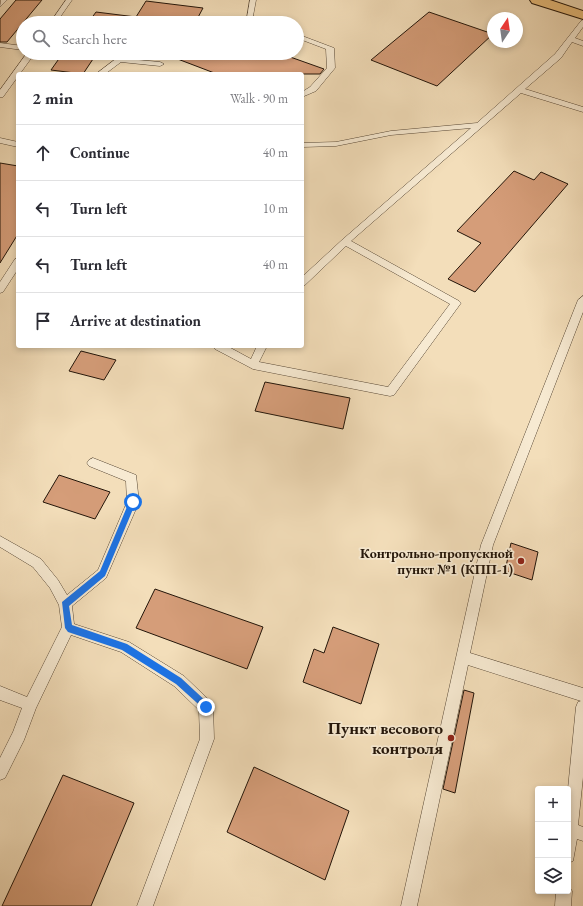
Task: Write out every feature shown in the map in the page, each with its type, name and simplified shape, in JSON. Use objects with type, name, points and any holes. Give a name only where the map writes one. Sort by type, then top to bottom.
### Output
[{"type":"main road","points":[[537,0],[583,15]]},
{"type":"lane","points":[[0,4],[4,0]]},
{"type":"lane","points":[[58,16],[69,0]]},
{"type":"lane","points":[[249,16],[253,0]]},
{"type":"lane","points":[[304,281],[345,242],[558,56],[583,22]]},
{"type":"lane","points":[[304,39],[330,48],[331,68],[313,89],[304,94]]},
{"type":"lane","points":[[571,39],[583,44]]},
{"type":"lane","points":[[0,45],[16,47]]},
{"type":"lane","points":[[20,72],[27,60]]},
{"type":"lane","points":[[103,72],[120,60],[160,64]]},
{"type":"lane","points":[[0,95],[16,78]]},
{"type":"lane","points":[[520,90],[583,110]]},
{"type":"lane","points":[[304,145],[336,144],[391,133],[478,125]]},
{"type":"lane","points":[[0,140],[16,144]]},
{"type":"lane","points":[[223,348],[253,365],[390,392],[456,303],[345,242]]},
{"type":"lane","points":[[0,290],[16,264]]},
{"type":"lane","points":[[409,906],[487,545],[583,300]]},
{"type":"lane","points":[[253,365],[261,348]]},
{"type":"lane","points":[[65,604],[102,574],[133,502],[132,478],[93,463]]},
{"type":"lane","points":[[0,541],[37,563],[54,584],[65,604],[68,628],[30,705],[19,734],[0,773]]},
{"type":"lane","points":[[68,628],[124,647],[179,681],[206,707],[207,739],[145,906]]},
{"type":"lane","points":[[463,657],[583,696]]},
{"type":"lane","points":[[0,693],[30,705]]},
{"type":"lane","points":[[571,848],[577,832],[583,708]]},
{"type":"lane","points":[[563,906],[564,894]]},
{"type":"building","points":[[16,0],[42,0],[29,16],[16,16],[16,31],[7,42],[0,42],[0,19]]},
{"type":"building","points":[[146,1],[203,8],[199,16],[137,16]]},
{"type":"building","points":[[96,12],[128,16],[93,16]]},
{"type":"building","points":[[429,12],[487,32],[487,40],[437,86],[371,60]]},
{"type":"building","points":[[58,60],[92,60],[84,72],[51,70]]},
{"type":"building","points":[[180,60],[299,60],[324,69],[320,74],[304,74],[304,72],[212,72]]},
{"type":"building","points":[[0,163],[16,166],[16,237],[0,263]]},
{"type":"building","points":[[514,171],[534,180],[541,172],[568,184],[475,292],[448,279],[481,243],[457,231]]},
{"type":"building","points":[[81,351],[116,360],[104,380],[69,371]]},
{"type":"building","points":[[265,382],[350,398],[343,429],[255,411]]},
{"type":"building","points":[[59,475],[110,492],[95,519],[43,502]]},
{"type":"building","name":"Контрольно-пропускной пункт №1 (КПП-1)","points":[[511,543],[538,552],[532,580],[505,571]]},
{"type":"building","points":[[155,589],[263,627],[247,669],[136,628]]},
{"type":"building","points":[[333,627],[379,644],[361,704],[303,682],[314,649],[324,653]]},
{"type":"building","points":[[464,690],[474,693],[455,793],[443,789]]},
{"type":"building","points":[[254,767],[349,811],[325,880],[227,832]]},
{"type":"building","points":[[63,775],[134,803],[91,906],[2,906]]},
{"type":"place","name":"Контрольно-пропускной пункт №1 (КПП-1)","points":[[521,561]]},
{"type":"place","name":"Пункт весового контроля","points":[[451,738]]},
{"type":"route","points":[[133,502],[102,574],[65,604],[68,628],[124,647],[179,681],[206,707]]}]
